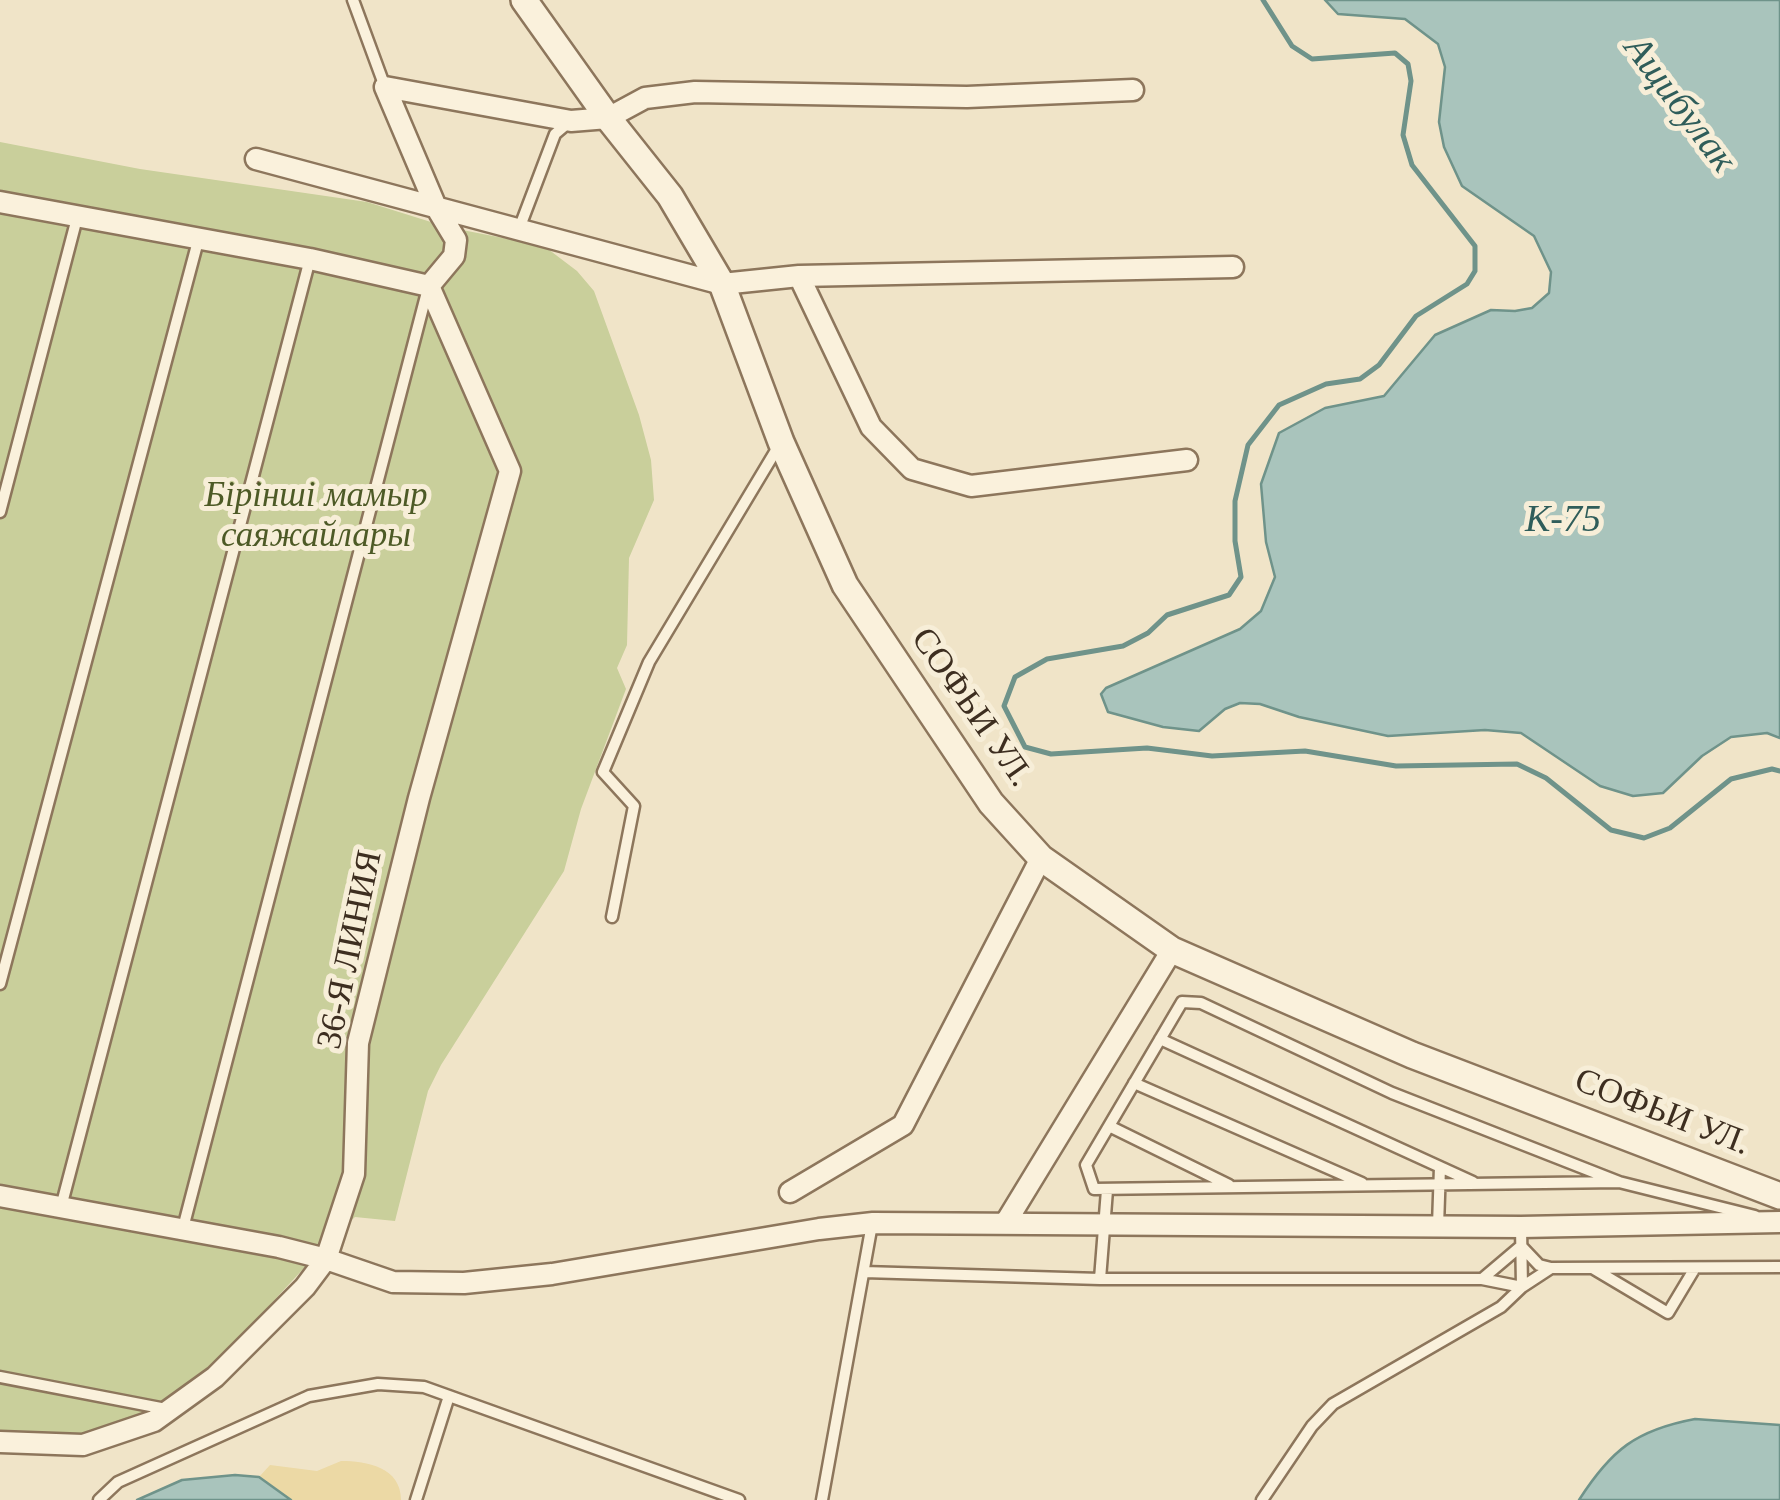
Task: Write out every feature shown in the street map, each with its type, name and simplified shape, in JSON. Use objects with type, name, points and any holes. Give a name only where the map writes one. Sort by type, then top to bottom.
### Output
[{"type":"street","name":"СОФЬИ УЛ.","points":[[524,0],[608,118],[670,196],[722,284],[782,442],[845,586],[992,803],[1041,858],[1172,950],[1412,1055],[1780,1196]]},
{"type":"street","points":[[386,87],[571,120],[608,118],[645,98],[694,92],[967,97],[1133,90]]},
{"type":"street","points":[[0,202],[310,259],[429,286],[454,256],[456,240],[436,207],[386,87]]},
{"type":"street","points":[[256,158],[722,284],[799,276],[1233,267]]},
{"type":"street","points":[[799,276],[871,427],[912,469],[971,486],[1187,460]]},
{"type":"street","name":"36-Я ЛИНИЯ","points":[[0,1442],[83,1445],[154,1421],[228,1364],[306,1287],[326,1259],[354,1174],[358,1044],[419,798],[510,471],[429,286]]},
{"type":"street","points":[[790,1192],[903,1125],[1041,858]]},
{"type":"street","points":[[1006,1222],[1172,950]]},
{"type":"street","points":[[0,1196],[326,1259],[393,1282],[464,1283],[552,1274],[872,1223],[1438,1226],[1521,1237],[1780,1222]]},
{"type":"lane","points":[[353,0],[386,87]]},
{"type":"lane","points":[[519,229],[555,134],[571,120]]},
{"type":"lane","points":[[0,512],[77,218]]},
{"type":"lane","points":[[0,984],[198,241]]},
{"type":"lane","points":[[61,1208],[310,259]]},
{"type":"lane","points":[[182,1230],[429,286]]},
{"type":"lane","points":[[612,918],[634,806],[603,772],[648,662],[782,442]]},
{"type":"lane","points":[[1619,1182],[1094,1190],[1086,1165],[1182,1002],[1200,1003],[1392,1094],[1619,1182],[1780,1222]]},
{"type":"lane","points":[[1160,1039],[1477,1184]]},
{"type":"lane","points":[[1134,1083],[1368,1186]]},
{"type":"lane","points":[[1109,1126],[1234,1188]]},
{"type":"lane","points":[[1438,1226],[1440,1167]]},
{"type":"lane","points":[[1100,1279],[1107,1190]]},
{"type":"lane","points":[[822,1500],[872,1223]]},
{"type":"lane","points":[[1521,1237],[1540,1266],[1551,1268],[1780,1267]]},
{"type":"lane","points":[[1482,1280],[1521,1237]]},
{"type":"lane","points":[[1521,1237],[1522,1287]]},
{"type":"lane","points":[[1262,1500],[1312,1426],[1333,1404],[1501,1307],[1551,1268]]},
{"type":"lane","points":[[1593,1268],[1668,1313],[1695,1268]]},
{"type":"lane","points":[[864,1272],[1100,1279],[1482,1280],[1522,1287]]},
{"type":"lane","points":[[0,1377],[172,1410]]},
{"type":"lane","points":[[99,1500],[118,1482],[309,1396],[378,1384],[424,1386],[739,1500]]},
{"type":"lane","points":[[416,1500],[449,1396]]},
{"type":"green space","name":"Бірінші мамыр саяжайлары","points":[[0,142],[140,169],[367,202],[447,227],[544,246],[577,271],[594,291],[639,415],[651,460],[654,500],[629,558],[627,645],[617,668],[626,689],[581,809],[564,871],[428,1091],[395,1221],[355,1217],[200,1374],[127,1421],[64,1439],[0,1436]]},
{"type":"sand","points":[[341,1461],[361,1462],[389,1473],[401,1500],[291,1500],[259,1477],[270,1465],[317,1471]]},
{"type":"water","name":"К-75","points":[[1325,0],[1780,0],[1780,738],[1767,733],[1731,737],[1702,756],[1663,793],[1633,796],[1600,786],[1521,733],[1485,730],[1388,736],[1299,717],[1260,704],[1240,703],[1225,709],[1199,731],[1163,727],[1108,712],[1101,694],[1106,688],[1240,629],[1261,611],[1275,577],[1266,542],[1261,484],[1279,433],[1325,408],[1384,396],[1435,335],[1491,310],[1532,308],[1549,293],[1551,272],[1534,236],[1462,186],[1444,147],[1439,122],[1445,67],[1438,44],[1405,19],[1338,14]]},
{"type":"water","points":[[1695,1419],[1780,1425],[1780,1500],[1579,1500],[1602,1468],[1627,1445],[1656,1429]]},
{"type":"water","points":[[259,1477],[291,1500],[137,1500],[182,1480]]},
{"type":"waterway","points":[[1263,0],[1292,46],[1312,59],[1395,53],[1408,64],[1411,81],[1403,135],[1412,165],[1475,246],[1475,271],[1467,284],[1416,316],[1379,365],[1360,379],[1326,384],[1279,405],[1248,445],[1235,501],[1235,541],[1241,577],[1229,595],[1167,615],[1148,633],[1123,646],[1047,659],[1015,677],[1004,706],[1025,747],[1051,754],[1147,748],[1212,756],[1305,751],[1396,766],[1517,764],[1546,778],[1611,830],[1644,838],[1670,828],[1731,779],[1772,769],[1780,771]]},
{"type":"water label","name":"Ащибулак","points":[[1679,105]]}]
